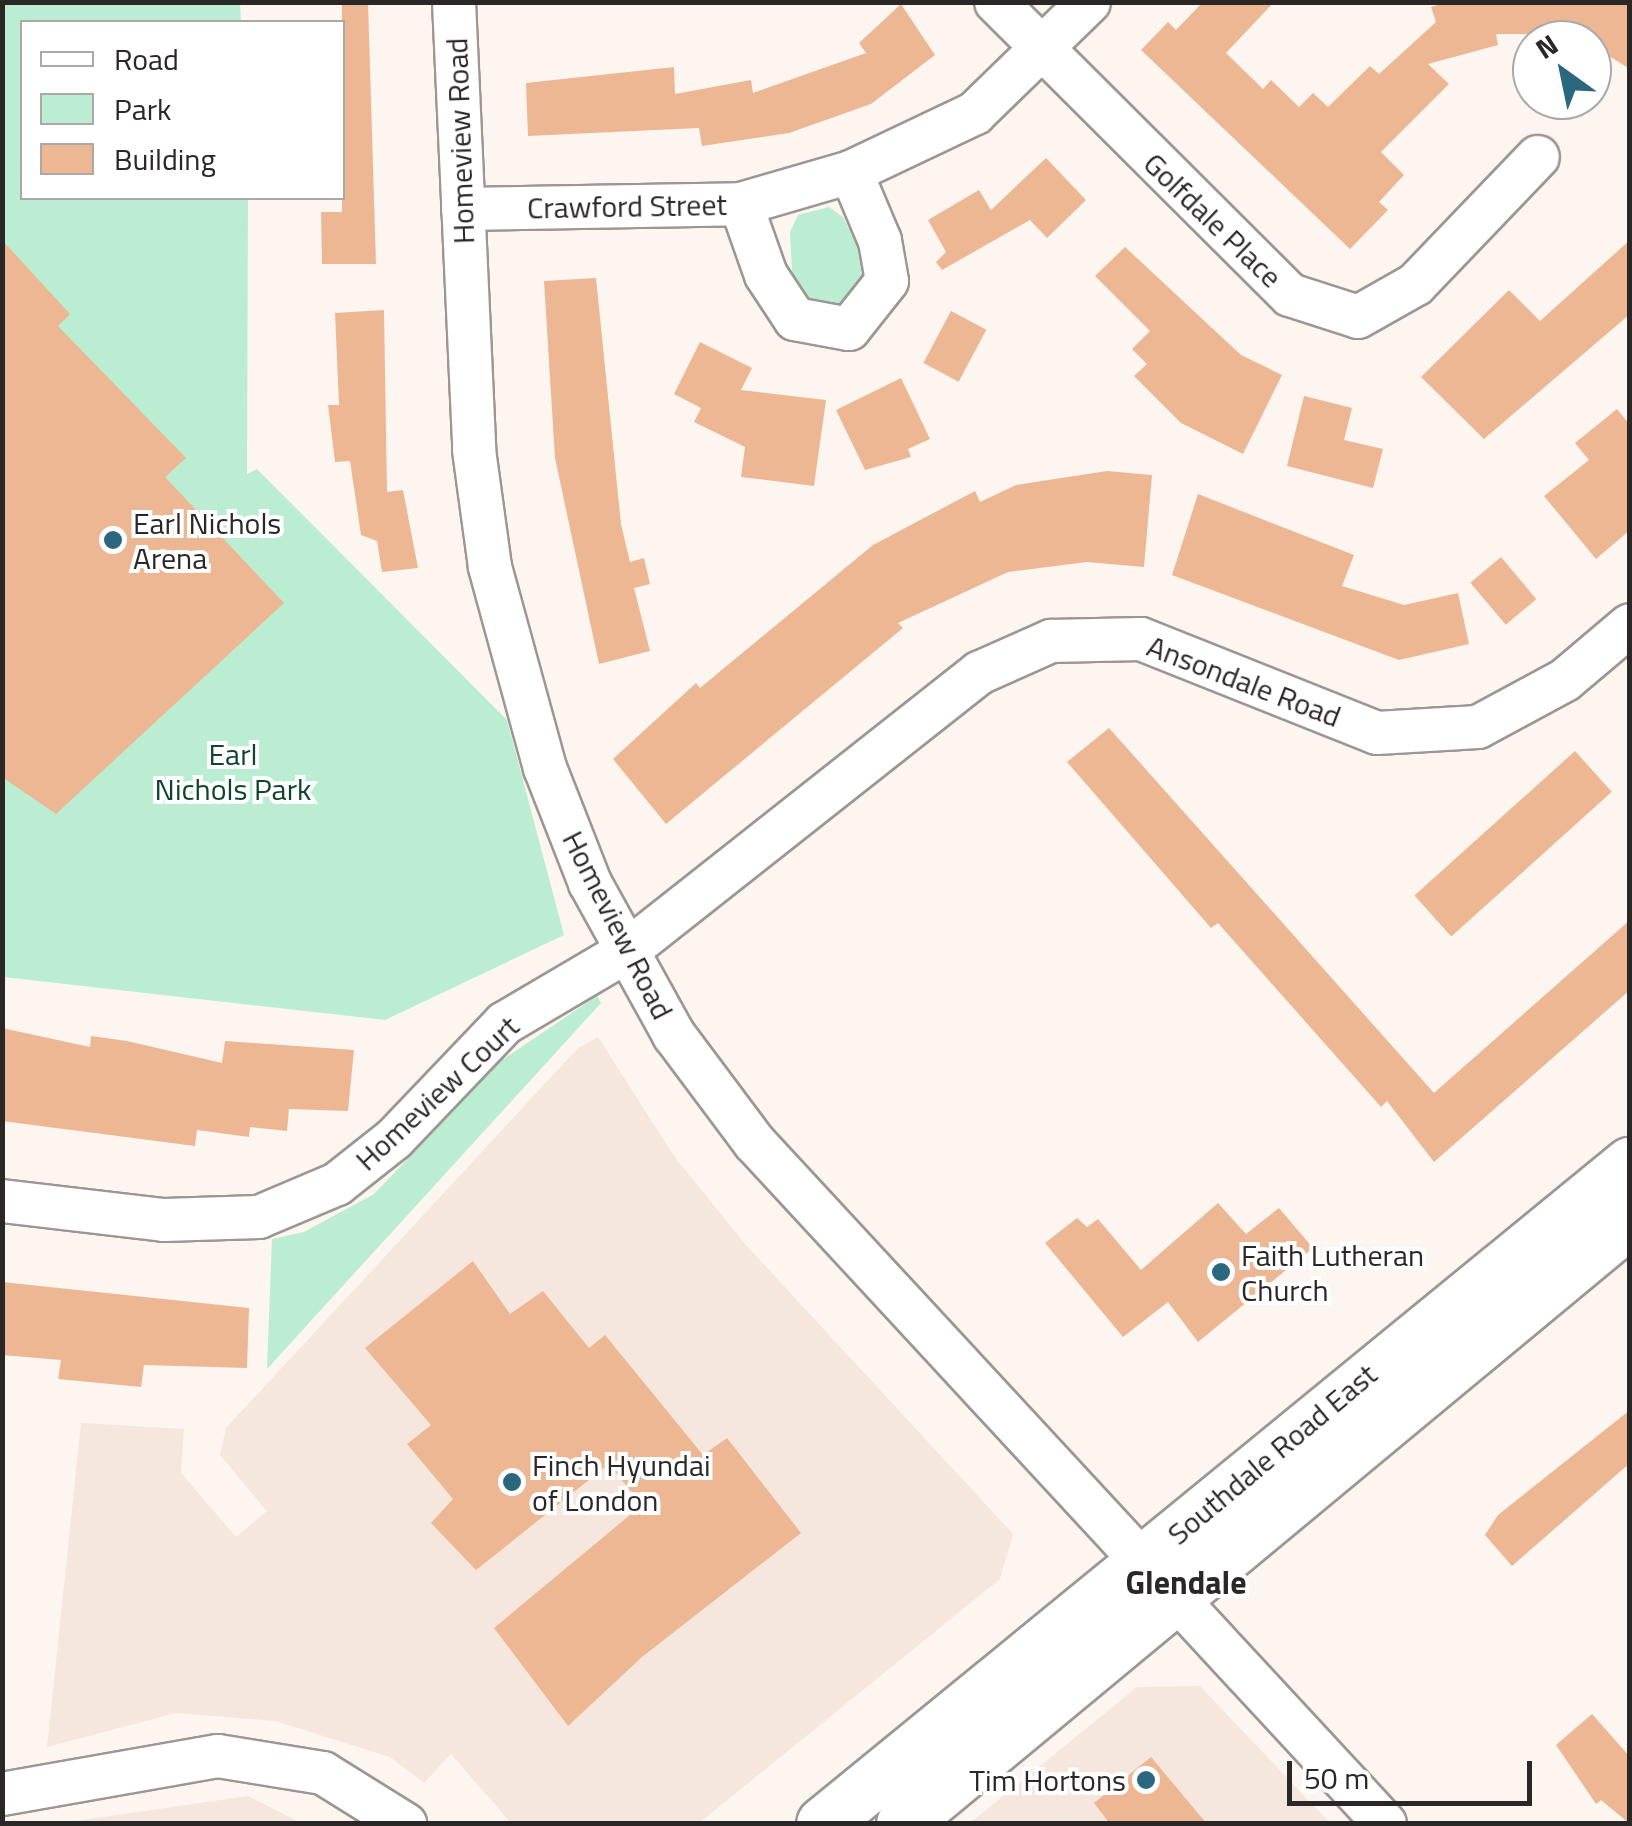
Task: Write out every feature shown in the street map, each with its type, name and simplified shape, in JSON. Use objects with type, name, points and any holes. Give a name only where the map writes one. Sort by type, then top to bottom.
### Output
[{"type":"main road","name":"Southdale Road East","points":[[904,1824],[1158,1580],[1630,1164]]},
{"type":"main road","name":"Southdale Road East","points":[[822,1824],[1158,1580],[1630,1221]]},
{"type":"street","name":"Homeview Road","points":[[454,2],[474,450],[490,567],[545,768],[590,883],[674,1035],[754,1142],[1385,1824]]},
{"type":"street","name":"Golfdale Place","points":[[996,2],[1290,295],[1358,317],[1416,284],[1538,156]]},
{"type":"street","name":"Crawford Street","points":[[463,209],[741,204],[852,172],[974,113],[1089,2]]},
{"type":"street","points":[[741,204],[766,275],[795,320],[850,329],[887,281],[880,241],[852,172]]},
{"type":"street","name":"Ansondale Road","points":[[627,951],[979,673],[1050,641],[1142,639],[1377,733],[1478,727],[1566,680],[1630,625]]},
{"type":"street","name":"Homeview Court","points":[[2,1201],[164,1220],[260,1217],[338,1184],[394,1139],[505,1023],[627,951]]},
{"type":"street","points":[[2,1794],[218,1756],[323,1773],[404,1824]]},
{"type":"shaded area","points":[[598,1037],[674,1156],[745,1244],[1013,1534],[1000,1579],[699,1823],[511,1823],[451,1754],[424,1783],[390,1757],[275,1721],[176,1713],[47,1747],[81,1423],[184,1429],[181,1473],[236,1537],[267,1511],[220,1455],[226,1428],[578,1048]]},
{"type":"shaded area","points":[[1200,1686],[1330,1823],[969,1824],[1137,1687]]},
{"type":"shaded area","points":[[248,1796],[301,1823],[62,1823]]},
{"type":"green space","name":"Earl Nichols Park","points":[[3,3],[240,3],[241,20],[20,20],[20,200],[248,200],[247,474],[257,469],[507,720],[564,935],[385,1020],[3,977]]},
{"type":"green space","points":[[829,207],[843,217],[869,269],[858,300],[819,313],[793,290],[790,232],[798,215]]},
{"type":"green space","points":[[597,996],[601,1003],[267,1369],[272,1239],[304,1232],[374,1194],[502,1060]]},
{"type":"building","points":[[342,2],[368,2],[376,264],[322,264],[321,212],[342,212],[345,200]]},
{"type":"building","points":[[1203,2],[1274,2],[1226,53],[1263,89],[1271,80],[1299,107],[1313,93],[1328,107],[1370,66],[1379,74],[1436,22],[1431,7],[1448,2],[1630,2],[1630,69],[1612,58],[1612,20],[1512,20],[1512,34],[1496,34],[1498,45],[1428,64],[1449,84],[1381,152],[1404,175],[1379,202],[1388,210],[1350,249],[1141,50],[1168,22],[1176,30]]},
{"type":"building","points":[[901,4],[935,55],[871,104],[789,133],[702,146],[699,128],[528,136],[526,83],[674,67],[675,94],[751,80],[753,93],[866,53],[859,43]]},
{"type":"building","points":[[1046,158],[1086,200],[1047,238],[1030,220],[942,270],[936,262],[946,252],[928,220],[979,190],[991,210]]},
{"type":"building","name":"Earl Nichols Arena","points":[[2,240],[70,314],[58,326],[186,458],[165,477],[284,603],[56,814],[2,777]]},
{"type":"building","points":[[1630,240],[1630,314],[1484,439],[1421,377],[1509,290],[1540,321]]},
{"type":"building","points":[[1125,247],[1241,355],[1282,375],[1243,454],[1181,423],[1134,376],[1147,364],[1132,349],[1150,331],[1095,276]]},
{"type":"building","points":[[596,278],[621,524],[630,562],[644,558],[650,584],[634,588],[650,651],[599,664],[555,458],[544,281]]},
{"type":"building","points":[[384,310],[387,492],[403,490],[418,568],[382,572],[377,541],[361,535],[350,461],[335,462],[328,405],[339,405],[335,313]]},
{"type":"building","points":[[951,311],[986,330],[959,382],[923,363]]},
{"type":"building","points":[[700,342],[752,368],[741,390],[826,400],[814,486],[741,477],[745,447],[694,422],[701,408],[674,394]]},
{"type":"building","points":[[901,378],[930,439],[908,449],[911,457],[865,470],[836,410]]},
{"type":"building","points":[[1304,396],[1352,408],[1344,440],[1383,449],[1373,488],[1287,466]]},
{"type":"building","points":[[1617,409],[1630,425],[1630,530],[1596,559],[1544,496],[1589,460],[1575,443]]},
{"type":"building","points":[[1107,471],[1152,475],[1144,567],[1087,562],[1008,572],[898,623],[903,628],[666,824],[613,759],[696,683],[700,688],[873,545],[975,491],[980,502],[1016,485]]},
{"type":"building","points":[[1198,494],[1354,555],[1342,586],[1404,605],[1458,593],[1469,644],[1399,660],[1172,575]]},
{"type":"building","points":[[1501,557],[1536,599],[1506,625],[1470,583]]},
{"type":"building","points":[[1109,728],[1434,1093],[1630,920],[1630,990],[1434,1162],[1387,1101],[1381,1107],[1218,923],[1211,928],[1067,762]]},
{"type":"building","points":[[1575,751],[1612,792],[1451,936],[1414,896]]},
{"type":"building","points":[[2,1028],[90,1047],[91,1036],[127,1041],[222,1063],[225,1041],[354,1050],[348,1111],[289,1109],[287,1131],[250,1127],[249,1137],[197,1130],[195,1146],[2,1121]]},
{"type":"building","name":"Faith Lutheran Church","points":[[1218,1203],[1246,1234],[1279,1208],[1313,1248],[1198,1342],[1168,1302],[1123,1337],[1045,1243],[1077,1218],[1087,1227],[1098,1219],[1141,1270]]},
{"type":"building","name":"Finch Hyundai of London","points":[[473,1261],[510,1314],[543,1291],[589,1348],[605,1335],[703,1455],[727,1438],[801,1533],[642,1657],[568,1726],[494,1628],[642,1505],[609,1464],[476,1570],[431,1523],[453,1499],[407,1444],[431,1425],[365,1348]]},
{"type":"building","points":[[2,1282],[249,1308],[247,1368],[144,1365],[141,1387],[58,1379],[61,1360],[2,1355]]},
{"type":"building","points":[[1630,1410],[1630,1463],[1512,1566],[1485,1535],[1498,1515]]},
{"type":"building","points":[[1592,1714],[1630,1757],[1630,1824],[1601,1800],[1596,1804],[1556,1745]]},
{"type":"building","name":"Tim Hortons","points":[[1151,1757],[1207,1824],[1110,1824],[1094,1803]]},
{"type":"place","name":"Earl Nichols Arena","points":[[113,540]]},
{"type":"place","name":"Faith Lutheran Church","points":[[1221,1272]]},
{"type":"place","name":"Finch Hyundai of London","points":[[512,1482]]},
{"type":"place","name":"Tim Hortons","points":[[1146,1780]]},
{"type":"district","name":"Glendale","points":[[1186,1582]]}]
